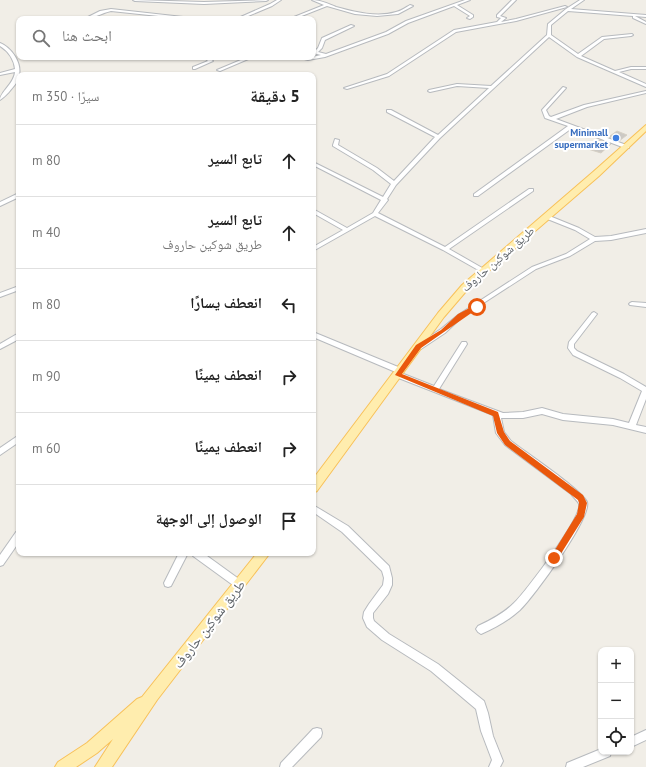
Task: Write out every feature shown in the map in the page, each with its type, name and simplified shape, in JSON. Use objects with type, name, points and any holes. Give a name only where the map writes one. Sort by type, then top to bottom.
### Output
[{"type":"main road","name":"طريق شوكين حاروف","points":[[316,484],[455,298],[482,270],[547,217],[644,131]]},
{"type":"main road","name":"طريق شوكين حاروف","points":[[103,767],[152,695],[262,556]]},
{"type":"main road","name":"طريق شوكين حاروف","points":[[63,767],[92,748],[152,695]]},
{"type":"street","points":[[135,0],[196,3],[266,0]]},
{"type":"street","points":[[246,16],[271,6],[279,0]]},
{"type":"street","points":[[314,0],[348,12],[386,14],[398,13],[411,6]]},
{"type":"street","points":[[316,58],[387,33],[407,22],[468,0]]},
{"type":"street","points":[[491,24],[504,18],[498,16],[514,0]]},
{"type":"street","points":[[564,0],[567,8]]},
{"type":"street","points":[[316,246],[375,214],[394,184],[438,137],[549,35],[549,25],[567,8],[582,0]]},
{"type":"street","points":[[299,16],[327,5]]},
{"type":"street","points":[[454,5],[472,16],[469,18]]},
{"type":"street","points":[[346,88],[388,74],[456,31],[567,8],[646,16]]},
{"type":"street","points":[[93,16],[108,10],[168,16]]},
{"type":"street","points":[[631,15],[646,23]]},
{"type":"street","points":[[316,51],[321,46],[323,39],[352,26]]},
{"type":"street","points":[[549,35],[578,56],[646,86]]},
{"type":"street","points":[[578,56],[603,38],[631,35]]},
{"type":"street","points":[[0,44],[16,56]]},
{"type":"street","points":[[316,52],[328,55]]},
{"type":"street","points":[[0,74],[17,70],[17,60]]},
{"type":"street","points":[[194,68],[211,61],[210,60]]},
{"type":"street","points":[[219,70],[244,60]]},
{"type":"street","points":[[616,72],[631,68],[646,68]]},
{"type":"street","points":[[0,99],[16,79]]},
{"type":"street","points":[[430,91],[457,85],[492,87]]},
{"type":"street","points":[[564,88],[556,99],[544,110],[544,113],[551,119],[627,147]]},
{"type":"street","points":[[551,119],[588,104],[615,100],[646,92]]},
{"type":"street","points":[[389,111],[438,137]]},
{"type":"street","points":[[476,195],[571,126]]},
{"type":"street","points":[[337,140],[335,145],[375,169],[394,184]]},
{"type":"street","points":[[316,165],[385,200]]},
{"type":"street","points":[[445,249],[531,190]]},
{"type":"street","points":[[0,204],[16,196]]},
{"type":"street","points":[[316,214],[347,230]]},
{"type":"street","points":[[375,214],[445,249],[482,270]]},
{"type":"street","points":[[547,217],[577,229],[594,239]]},
{"type":"street","points":[[418,346],[443,331],[460,316],[492,297],[534,268],[568,255],[594,239],[611,238],[646,230]]},
{"type":"street","points":[[0,294],[16,289]]},
{"type":"street","points":[[632,304],[646,305]]},
{"type":"street","points":[[594,314],[571,344],[571,348],[575,353],[622,376],[646,390],[632,426]]},
{"type":"street","points":[[316,335],[435,390],[496,414],[518,415],[542,411],[563,417],[613,422],[646,430]]},
{"type":"street","points":[[0,347],[16,338]]},
{"type":"street","points":[[435,390],[464,344]]},
{"type":"street","points":[[481,630],[503,618],[526,597],[561,547],[583,508],[583,503],[574,492],[503,438],[496,414]]},
{"type":"street","points":[[0,452],[16,440]]},
{"type":"street","points":[[316,510],[345,529],[386,569],[389,576],[388,584],[371,610],[368,618],[371,624],[397,645],[430,664],[480,705],[485,714],[485,725],[498,761],[494,767]]},
{"type":"street","points":[[0,562],[16,539]]},
{"type":"street","points":[[168,583],[182,556]]},
{"type":"street","points":[[200,556],[240,585]]},
{"type":"street","points":[[285,767],[317,733]]},
{"type":"street","points":[[634,741],[646,735]]},
{"type":"street","points":[[571,767],[599,755]]},
{"type":"building","name":"Minimall supermarket","points":[[617,131],[627,135],[619,141],[604,135],[610,136]]},
{"type":"building","points":[[599,140],[611,144],[601,153],[588,149]]},
{"type":"place","name":"Minimall supermarket","points":[[616,138]]},
{"type":"route","points":[[477,307],[460,316],[443,331],[418,346],[398,375],[496,414],[500,433],[503,438],[580,498],[583,503],[581,515],[554,558]]}]
